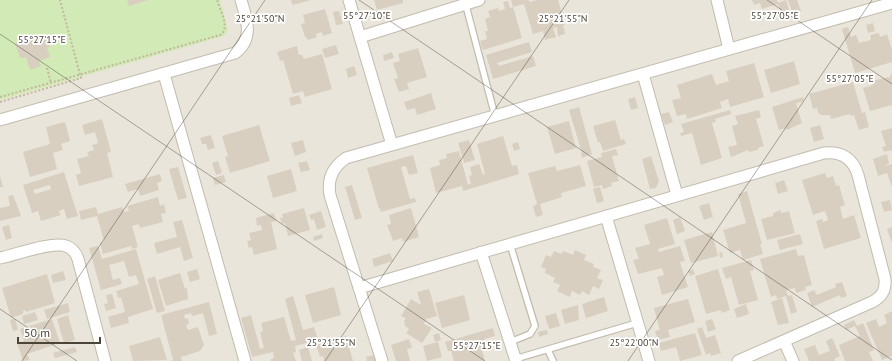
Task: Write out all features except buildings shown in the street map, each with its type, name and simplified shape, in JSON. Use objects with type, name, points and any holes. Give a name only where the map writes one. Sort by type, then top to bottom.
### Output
[{"type":"street","points":[[0,120],[229,56],[239,50],[246,40],[248,29],[241,0]]},
{"type":"street","points":[[349,0],[392,145]]},
{"type":"street","points":[[360,37],[465,2],[479,0]]},
{"type":"street","points":[[717,0],[728,49]]},
{"type":"street","points":[[382,361],[330,195],[329,180],[335,167],[346,158],[892,3]]},
{"type":"street","points":[[164,74],[245,361]]},
{"type":"street","points":[[643,74],[677,195]]},
{"type":"street","points":[[359,288],[824,153],[839,153],[852,161],[858,175],[885,279],[884,290],[877,300],[738,361]]},
{"type":"street","points":[[606,216],[649,361]]},
{"type":"street","points":[[0,258],[56,244],[67,246],[72,249],[78,259],[104,361]]},
{"type":"street","points":[[481,252],[516,360]]},
{"type":"street","points":[[784,341],[793,361]]},
{"type":"lane","points":[[465,2],[495,116]]},
{"type":"lane","points":[[510,244],[534,326],[530,334],[510,342]]},
{"type":"lane","points":[[516,360],[638,324]]},
{"type":"lane","points":[[548,350],[553,361]]},
{"type":"path","points":[[0,102],[81,78],[60,0]]},
{"type":"path","points":[[0,97],[222,34],[225,28],[217,0]]},
{"type":"path","points":[[47,68],[51,83]]},
{"type":"shaded area","points":[[0,0],[892,0],[892,361],[0,361]]},
{"type":"green space","points":[[0,0],[220,0],[228,30],[224,36],[0,100]]}]
